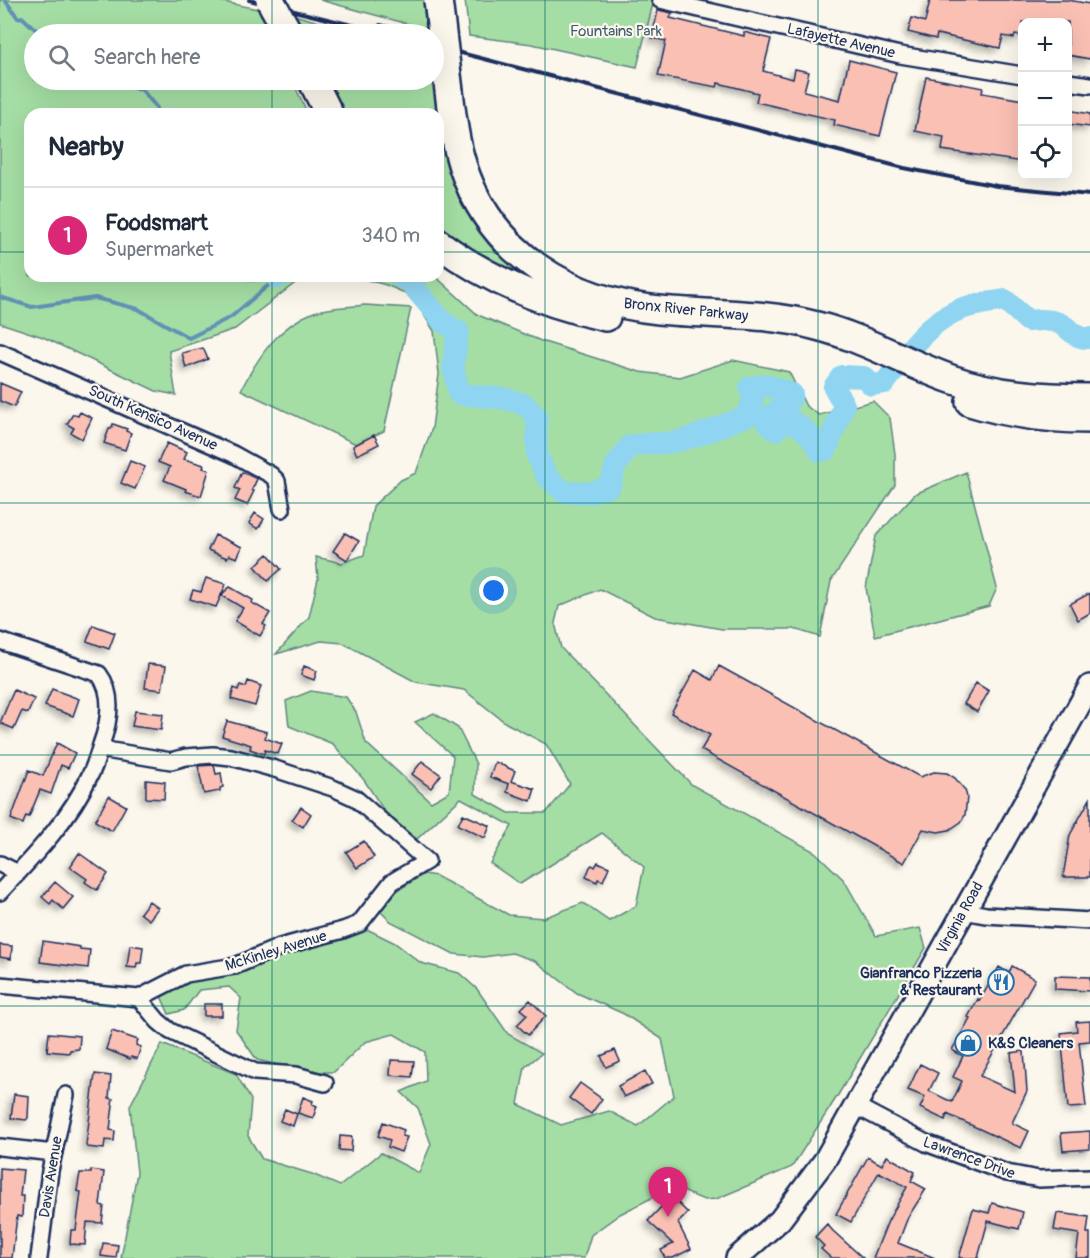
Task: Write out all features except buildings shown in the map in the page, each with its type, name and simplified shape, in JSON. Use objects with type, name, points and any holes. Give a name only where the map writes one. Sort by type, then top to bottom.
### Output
[{"type":"highway","points":[[270,0],[283,24]]},
{"type":"highway","name":"Bronx River Parkway","points":[[438,0],[441,24]]},
{"type":"highway","name":"Bronx River Parkway","points":[[444,50],[460,158],[478,200],[497,229],[515,250],[541,271],[561,283],[592,296],[636,307],[799,322],[844,334],[881,356],[921,375],[953,396],[1009,412],[1056,418],[1090,419]]},
{"type":"highway","points":[[317,90],[326,108]]},
{"type":"highway","name":"Bronx River Parkway","points":[[444,247],[474,267],[515,288],[582,311],[651,325],[790,336],[881,356]]},
{"type":"highway","name":"Bronx River Parkway","points":[[921,375],[952,379],[997,391],[1042,397],[1090,398]]},
{"type":"street","name":"Lafayette Avenue","points":[[660,0],[900,55],[1018,74]]},
{"type":"street","points":[[1072,83],[1090,85]]},
{"type":"street","name":"South Kensico Avenue","points":[[0,352],[243,459],[277,481],[282,509]]},
{"type":"street","points":[[0,641],[99,674],[109,699],[110,716],[90,775],[70,809],[0,892]]},
{"type":"street","name":"Virginia Road","points":[[737,1258],[780,1220],[825,1160],[1090,686]]},
{"type":"street","name":"McKinley Avenue","points":[[100,749],[171,761],[186,757],[213,755],[231,757],[333,788],[355,798],[428,861],[392,882],[359,924],[280,947],[235,966],[186,974],[139,998]]},
{"type":"street","points":[[0,864],[18,873]]},
{"type":"street","points":[[964,911],[986,915],[1090,921]]},
{"type":"street","points":[[0,985],[139,998],[158,1021],[170,1031],[255,1071],[305,1076],[325,1083]]},
{"type":"street","name":"Davis Avenue","points":[[39,1258],[54,1153],[66,1095]]},
{"type":"street","name":"Lawrence Drive","points":[[856,1106],[926,1143],[1007,1173],[1039,1179],[1090,1177]]},
{"type":"street","points":[[0,1146],[54,1153]]},
{"type":"green space","points":[[0,0],[214,0],[262,10],[268,24],[24,24],[24,90],[297,90],[305,108],[24,108],[24,282],[297,282],[235,329],[169,351],[176,395],[156,391],[43,337],[0,323]]},
{"type":"green space","points":[[320,0],[426,0],[429,24],[408,24]]},
{"type":"green space","name":"Fountains Park","points":[[465,0],[654,0],[637,67],[532,44],[469,36]]},
{"type":"green space","points":[[287,13],[326,24],[293,24]]},
{"type":"green space","points":[[328,90],[438,90],[438,108],[338,108]]},
{"type":"green space","points":[[444,143],[468,203],[524,269],[521,277],[514,278],[444,235]]},
{"type":"green space","points":[[375,282],[442,282],[478,315],[541,341],[640,372],[680,377],[733,360],[789,372],[806,406],[819,415],[873,401],[890,418],[895,454],[895,485],[831,581],[820,637],[794,629],[722,629],[655,617],[600,589],[559,606],[555,623],[561,648],[692,785],[815,852],[844,880],[876,936],[920,928],[926,948],[792,1167],[716,1199],[704,1200],[673,1187],[620,1214],[591,1235],[584,1258],[121,1258],[137,1173],[130,1106],[162,1044],[236,1074],[251,1100],[248,1136],[262,1159],[312,1174],[340,1186],[381,1153],[419,1173],[431,1144],[418,1108],[401,1092],[426,1081],[425,1052],[394,1034],[365,1042],[334,1072],[309,1072],[257,1060],[236,1030],[241,998],[229,987],[199,990],[184,1010],[169,1014],[161,996],[191,979],[222,975],[300,951],[355,930],[371,931],[395,943],[421,963],[459,973],[477,989],[508,1034],[542,1053],[525,1067],[518,1104],[561,1125],[609,1111],[638,1126],[674,1096],[662,1039],[624,1014],[577,993],[535,961],[512,953],[483,957],[454,954],[390,921],[381,912],[387,897],[424,874],[436,876],[509,915],[543,918],[583,903],[609,921],[636,906],[644,867],[602,833],[520,884],[490,863],[512,826],[461,798],[417,839],[392,823],[364,780],[333,744],[289,726],[286,701],[311,691],[346,697],[356,712],[366,743],[431,802],[449,792],[453,756],[415,722],[434,713],[458,728],[476,764],[475,794],[509,813],[546,813],[570,784],[546,744],[506,723],[464,690],[416,682],[343,643],[321,641],[276,654],[309,617],[318,579],[316,557],[342,563],[364,555],[373,506],[401,480],[416,473],[432,428],[439,374],[434,331],[412,296]]},
{"type":"green space","points":[[365,305],[411,308],[384,431],[356,444],[241,390],[270,344],[290,325],[320,310]]},
{"type":"green space","points":[[966,472],[997,588],[989,606],[875,636],[866,588],[876,536],[915,494]]},
{"type":"waterway","points":[[5,0],[18,18],[22,17],[30,24]]},
{"type":"waterway","points":[[142,90],[157,108]]},
{"type":"waterway","points":[[0,297],[32,307],[95,298],[138,309],[189,338],[231,317],[272,282]]},
{"type":"waterway","points":[[410,282],[443,322],[458,331],[453,366],[459,394],[507,399],[524,404],[537,417],[537,455],[547,477],[564,492],[590,493],[610,486],[615,467],[630,446],[682,440],[747,416],[753,400],[750,387],[766,385],[792,394],[789,402],[765,419],[775,430],[788,419],[807,432],[820,451],[826,450],[844,405],[834,387],[842,376],[864,377],[872,385],[885,383],[907,353],[933,325],[966,307],[1005,300],[1028,321],[1055,322],[1080,337],[1090,338]]},
{"type":"railway","points":[[249,0],[348,24]]},
{"type":"railway","points":[[444,49],[904,168],[997,186],[1090,195]]},
{"type":"place","name":"Gianfranco Pizzeria & Restaurant","points":[[1001,982]]},
{"type":"place","name":"K&S Cleaners","points":[[968,1043]]},
{"type":"place","name":"Foodsmart","points":[[668,1217]]}]
